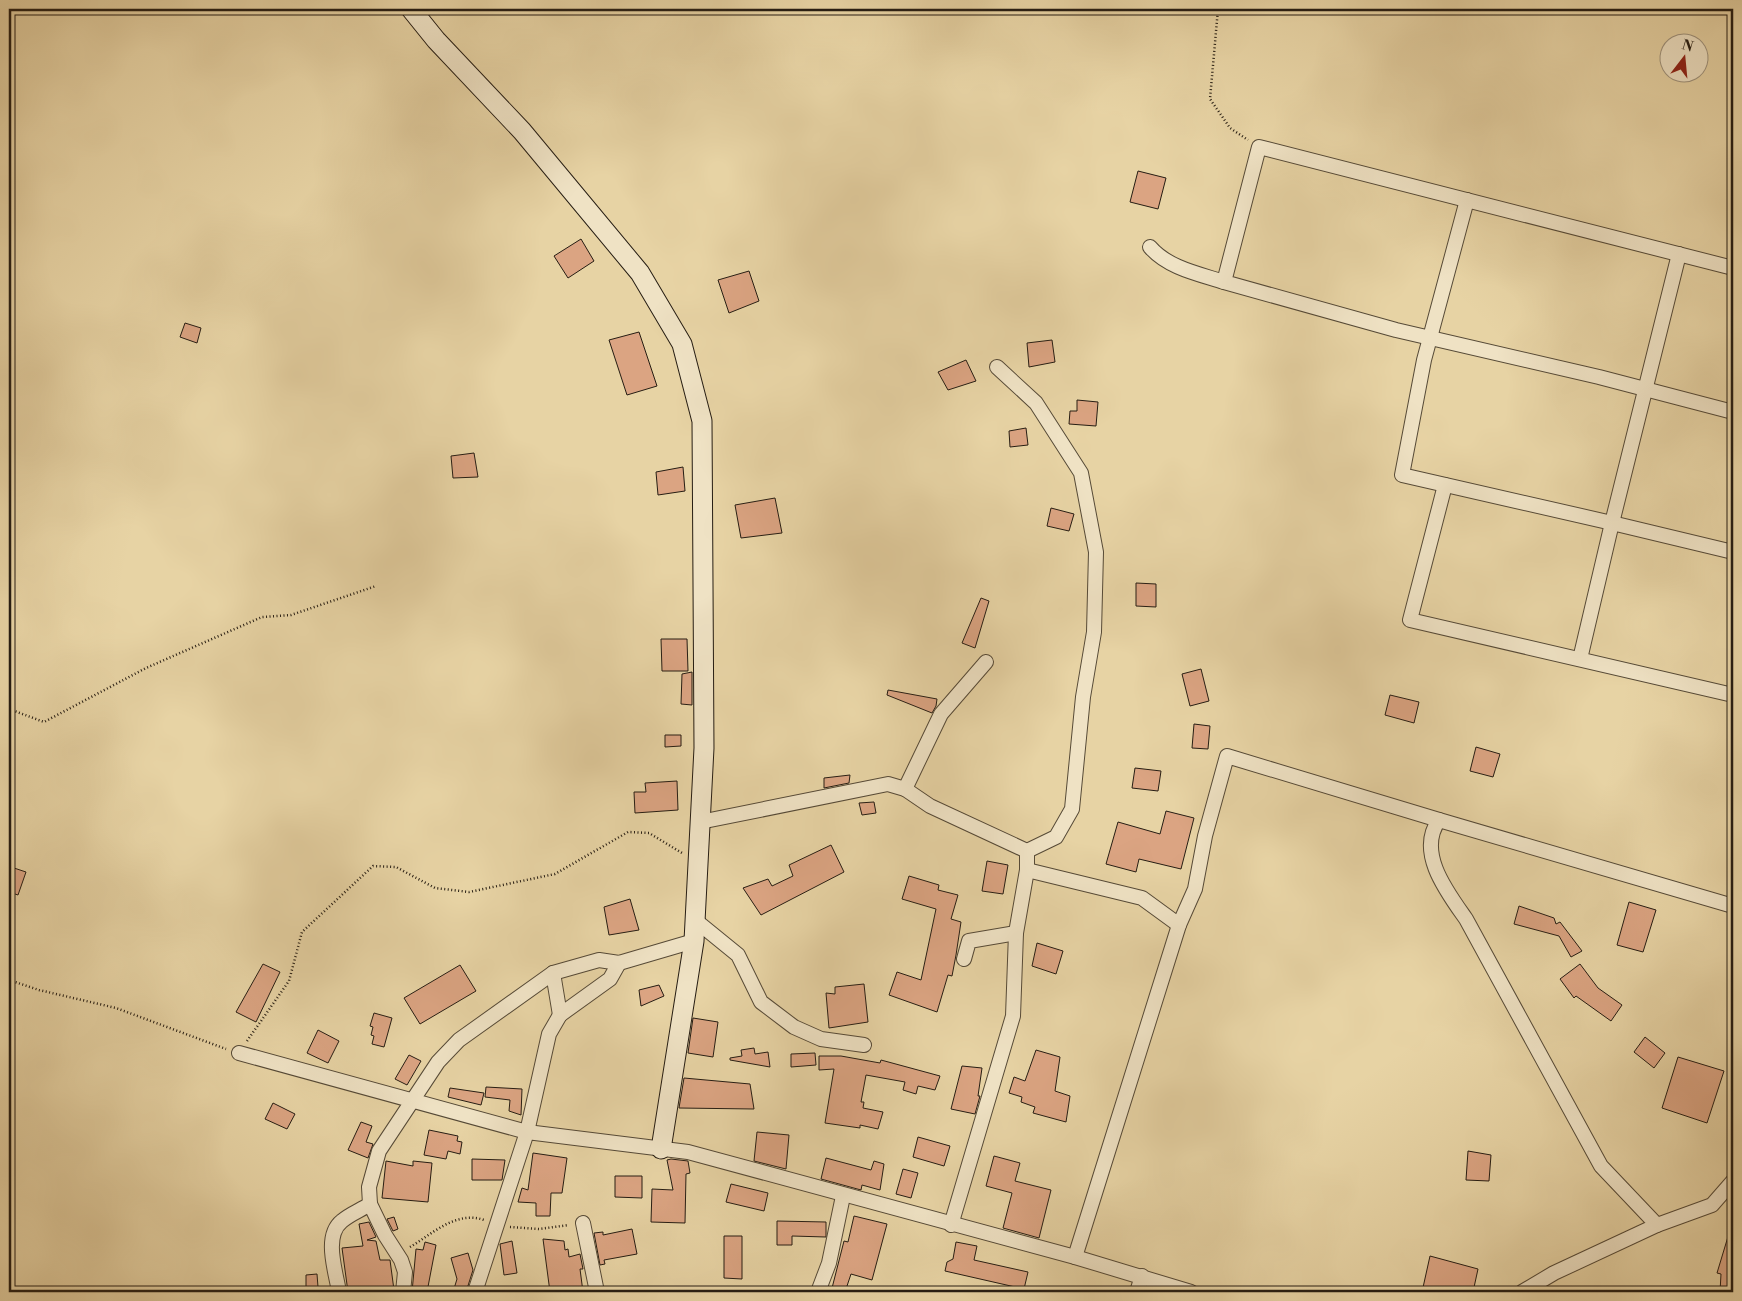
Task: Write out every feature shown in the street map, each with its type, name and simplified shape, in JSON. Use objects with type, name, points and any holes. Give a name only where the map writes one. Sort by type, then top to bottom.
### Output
[{"type":"street","points":[[411,9],[436,40],[522,131],[640,273],[682,344],[702,422],[704,748],[694,942],[661,1149]]},
{"type":"street","points":[[1224,282],[1259,147],[1733,268]]},
{"type":"street","points":[[1466,200],[1430,338],[1402,475],[1733,552]]},
{"type":"street","points":[[1150,247],[1157,255],[1170,263],[1224,282],[1430,338],[1733,412]]},
{"type":"street","points":[[1580,659],[1644,390],[1679,254]]},
{"type":"street","points":[[996,367],[1036,402],[1081,473],[1096,552],[1094,632],[1083,697],[1072,809],[1056,837],[1026,851]]},
{"type":"street","points":[[1445,485],[1410,620],[1733,695]]},
{"type":"street","points":[[905,789],[941,714],[986,662]]},
{"type":"street","points":[[1075,1257],[1179,925],[1195,889],[1205,836],[1226,756],[1733,906]]},
{"type":"street","points":[[700,822],[888,784],[905,789],[930,806],[1026,851]]},
{"type":"street","points":[[1439,820],[1431,831],[1429,850],[1445,889],[1466,919],[1601,1166],[1657,1225]]},
{"type":"street","points":[[952,1225],[1013,1016],[1016,933],[1027,870],[1026,851]]},
{"type":"street","points":[[1027,870],[1142,898],[1179,925]]},
{"type":"street","points":[[695,920],[738,955],[761,1002],[794,1027],[821,1039],[864,1045]]},
{"type":"street","points":[[964,959],[969,940],[1016,933]]},
{"type":"street","points":[[403,1292],[405,1272],[401,1260],[385,1235],[370,1204],[369,1187],[379,1151],[411,1100],[438,1062],[459,1040],[553,973],[599,960],[619,963],[694,942]]},
{"type":"street","points":[[475,1292],[527,1132],[549,1034],[560,1015],[610,980],[619,963]]},
{"type":"street","points":[[553,973],[560,1015]]},
{"type":"street","points":[[239,1053],[527,1132],[688,1152],[843,1196],[1075,1257],[1191,1292]]},
{"type":"street","points":[[1522,1292],[1554,1273],[1657,1225],[1712,1205],[1733,1181]]},
{"type":"street","points":[[818,1292],[829,1263],[843,1196]]},
{"type":"street","points":[[339,1292],[332,1252],[334,1232],[342,1221],[370,1204]]},
{"type":"street","points":[[583,1223],[597,1292]]},
{"type":"street","points":[[1137,1292],[1142,1276]]},
{"type":"path","points":[[1218,9],[1210,99],[1230,128],[1259,147]]},
{"type":"path","points":[[9,709],[44,722],[146,668],[262,617],[291,615],[376,586]]},
{"type":"path","points":[[9,980],[39,990],[116,1008],[214,1046],[239,1053],[288,981],[302,932],[373,866],[396,867],[435,888],[469,892],[555,874],[628,832],[649,834],[698,863]]},
{"type":"building","points":[[1138,171],[1166,178],[1158,209],[1130,202]]},
{"type":"building","points":[[581,239],[594,261],[568,278],[554,256]]},
{"type":"building","points":[[749,271],[759,301],[729,313],[718,280]]},
{"type":"building","points":[[185,323],[201,328],[197,343],[180,337]]},
{"type":"building","points":[[639,332],[657,386],[627,395],[609,340]]},
{"type":"building","points":[[1052,340],[1055,362],[1029,367],[1027,343]]},
{"type":"building","points":[[966,360],[976,381],[948,390],[938,372]]},
{"type":"building","points":[[1077,400],[1098,402],[1096,426],[1069,424],[1070,411],[1077,411]]},
{"type":"building","points":[[1026,428],[1028,445],[1010,447],[1009,431]]},
{"type":"building","points":[[474,453],[478,477],[453,478],[451,456]]},
{"type":"building","points":[[683,467],[685,491],[658,495],[656,472]]},
{"type":"building","points":[[775,498],[782,533],[741,538],[735,505]]},
{"type":"building","points":[[1051,508],[1074,514],[1069,531],[1047,526]]},
{"type":"building","points":[[1136,583],[1156,584],[1156,607],[1136,606]]},
{"type":"building","points":[[981,598],[989,601],[975,648],[962,643]]},
{"type":"building","points":[[661,639],[687,639],[688,671],[662,671]]},
{"type":"building","points":[[1201,669],[1209,701],[1190,706],[1182,674]]},
{"type":"building","points":[[692,672],[692,705],[681,704],[682,674]]},
{"type":"building","points":[[888,690],[937,699],[936,706],[932,713],[887,695]]},
{"type":"building","points":[[1390,695],[1419,702],[1414,723],[1385,715]]},
{"type":"building","points":[[1194,724],[1210,726],[1208,749],[1192,748]]},
{"type":"building","points":[[665,735],[681,735],[681,746],[665,747]]},
{"type":"building","points":[[1476,747],[1500,754],[1493,777],[1470,771]]},
{"type":"building","points":[[1135,768],[1161,771],[1158,791],[1132,788]]},
{"type":"building","points":[[850,775],[849,783],[824,788],[824,778]]},
{"type":"building","points":[[677,781],[678,810],[635,813],[634,792],[646,792],[645,783]]},
{"type":"building","points":[[874,802],[876,813],[862,815],[859,803]]},
{"type":"building","points":[[1166,811],[1194,818],[1181,869],[1139,859],[1136,872],[1106,864],[1118,822],[1160,834]]},
{"type":"building","points":[[831,845],[844,872],[761,915],[743,888],[768,879],[772,886],[793,876],[789,865]]},
{"type":"building","points":[[987,861],[1008,865],[1003,894],[982,891]]},
{"type":"building","points":[[11,867],[26,872],[18,895],[9,892]]},
{"type":"building","points":[[909,876],[939,885],[938,890],[958,895],[951,919],[961,922],[956,955],[952,976],[948,975],[937,1012],[889,995],[897,972],[921,980],[936,909],[902,899]]},
{"type":"building","points":[[630,899],[639,930],[609,935],[604,907]]},
{"type":"building","points":[[1629,902],[1656,910],[1643,952],[1617,945]]},
{"type":"building","points":[[1519,906],[1554,918],[1556,924],[1560,922],[1582,951],[1571,957],[1559,936],[1514,924]]},
{"type":"building","points":[[1037,943],[1063,951],[1056,974],[1032,966]]},
{"type":"building","points":[[263,964],[280,972],[256,1022],[236,1012]]},
{"type":"building","points":[[1580,964],[1598,988],[1622,1005],[1611,1021],[1576,996],[1574,998],[1560,979]]},
{"type":"building","points":[[460,965],[476,991],[420,1024],[404,998]]},
{"type":"building","points":[[864,984],[868,1022],[829,1028],[826,993],[835,994],[835,987]]},
{"type":"building","points":[[659,985],[664,996],[641,1006],[639,990]]},
{"type":"building","points":[[374,1013],[392,1018],[384,1047],[372,1044],[374,1036],[371,1035],[373,1027],[370,1026]]},
{"type":"building","points":[[693,1018],[718,1022],[713,1057],[688,1053]]},
{"type":"building","points":[[318,1030],[339,1041],[328,1063],[307,1053]]},
{"type":"building","points":[[1645,1037],[1665,1053],[1654,1068],[1634,1052]]},
{"type":"building","points":[[754,1048],[755,1054],[768,1052],[770,1067],[730,1060],[730,1058],[742,1056],[741,1050]]},
{"type":"building","points":[[1036,1050],[1060,1057],[1055,1091],[1070,1096],[1066,1122],[1033,1113],[1035,1107],[1021,1102],[1022,1097],[1009,1093],[1014,1077],[1025,1081]]},
{"type":"building","points":[[815,1053],[816,1065],[791,1067],[791,1054]]},
{"type":"building","points":[[409,1055],[421,1061],[407,1085],[395,1079]]},
{"type":"building","points":[[819,1056],[841,1056],[880,1063],[881,1060],[940,1076],[935,1090],[918,1086],[916,1094],[903,1090],[905,1082],[866,1075],[861,1102],[864,1102],[863,1108],[883,1112],[878,1129],[860,1125],[860,1128],[825,1123],[834,1069],[819,1070]]},
{"type":"building","points":[[1678,1057],[1724,1071],[1707,1123],[1662,1108]]},
{"type":"building","points":[[962,1066],[982,1068],[978,1096],[980,1096],[975,1114],[951,1109]]},
{"type":"building","points":[[684,1078],[750,1084],[754,1109],[679,1108]]},
{"type":"building","points":[[486,1087],[522,1089],[521,1115],[509,1111],[510,1100],[485,1097]]},
{"type":"building","points":[[450,1088],[484,1093],[481,1105],[448,1097]]},
{"type":"building","points":[[273,1103],[295,1114],[287,1129],[265,1119]]},
{"type":"building","points":[[361,1122],[372,1126],[366,1142],[373,1144],[368,1158],[348,1150]]},
{"type":"building","points":[[429,1130],[458,1136],[457,1141],[462,1142],[460,1154],[448,1151],[446,1159],[424,1155]]},
{"type":"building","points":[[757,1132],[789,1135],[786,1169],[754,1161]]},
{"type":"building","points":[[918,1137],[950,1146],[944,1166],[913,1157]]},
{"type":"building","points":[[1468,1151],[1491,1155],[1489,1181],[1466,1180]]},
{"type":"building","points":[[533,1153],[567,1158],[562,1193],[551,1193],[550,1216],[536,1216],[536,1203],[518,1202],[522,1188],[528,1190]]},
{"type":"building","points":[[994,1156],[1020,1163],[1015,1181],[1051,1190],[1039,1238],[1003,1228],[1012,1193],[986,1186]]},
{"type":"building","points":[[826,1158],[871,1170],[874,1161],[884,1164],[880,1190],[862,1185],[861,1190],[821,1179]]},
{"type":"building","points":[[472,1159],[505,1160],[502,1180],[472,1180]]},
{"type":"building","points":[[667,1160],[688,1161],[690,1173],[686,1174],[685,1223],[651,1222],[652,1189],[673,1190]]},
{"type":"building","points":[[386,1161],[413,1166],[413,1161],[432,1163],[428,1202],[382,1198]]},
{"type":"building","points":[[903,1169],[918,1173],[911,1198],[896,1194]]},
{"type":"building","points":[[615,1176],[642,1176],[642,1198],[615,1197]]},
{"type":"building","points":[[731,1184],[768,1193],[764,1211],[726,1202]]},
{"type":"building","points":[[854,1216],[887,1224],[872,1280],[851,1274],[845,1292],[831,1292],[844,1241],[848,1242]]},
{"type":"building","points":[[394,1217],[398,1229],[393,1231],[387,1219]]},
{"type":"building","points":[[777,1221],[826,1222],[826,1237],[792,1236],[792,1245],[777,1245]]},
{"type":"building","points":[[369,1222],[376,1237],[367,1240],[376,1241],[380,1260],[390,1260],[394,1290],[348,1292],[342,1248],[363,1246],[359,1224]]},
{"type":"building","points":[[632,1229],[637,1254],[604,1260],[605,1264],[600,1265],[594,1233],[603,1232],[603,1235]]},
{"type":"building","points":[[1730,1230],[1733,1230],[1733,1292],[1720,1292],[1721,1274],[1717,1273]]},
{"type":"building","points":[[724,1236],[742,1236],[742,1279],[724,1278]]},
{"type":"building","points":[[543,1239],[564,1241],[565,1250],[568,1249],[569,1257],[580,1254],[583,1269],[580,1269],[583,1292],[550,1292]]},
{"type":"building","points":[[512,1241],[517,1273],[504,1275],[500,1244]]},
{"type":"building","points":[[425,1242],[436,1245],[427,1292],[412,1292],[416,1249],[423,1250]]},
{"type":"building","points":[[956,1242],[977,1246],[974,1260],[1028,1272],[1024,1289],[945,1271],[947,1262],[953,1259]]},
{"type":"building","points":[[468,1253],[473,1270],[466,1292],[453,1292],[457,1279],[451,1258]]},
{"type":"building","points":[[1430,1256],[1478,1269],[1473,1292],[1422,1292]]},
{"type":"building","points":[[317,1274],[318,1287],[306,1288],[306,1275]]}]
